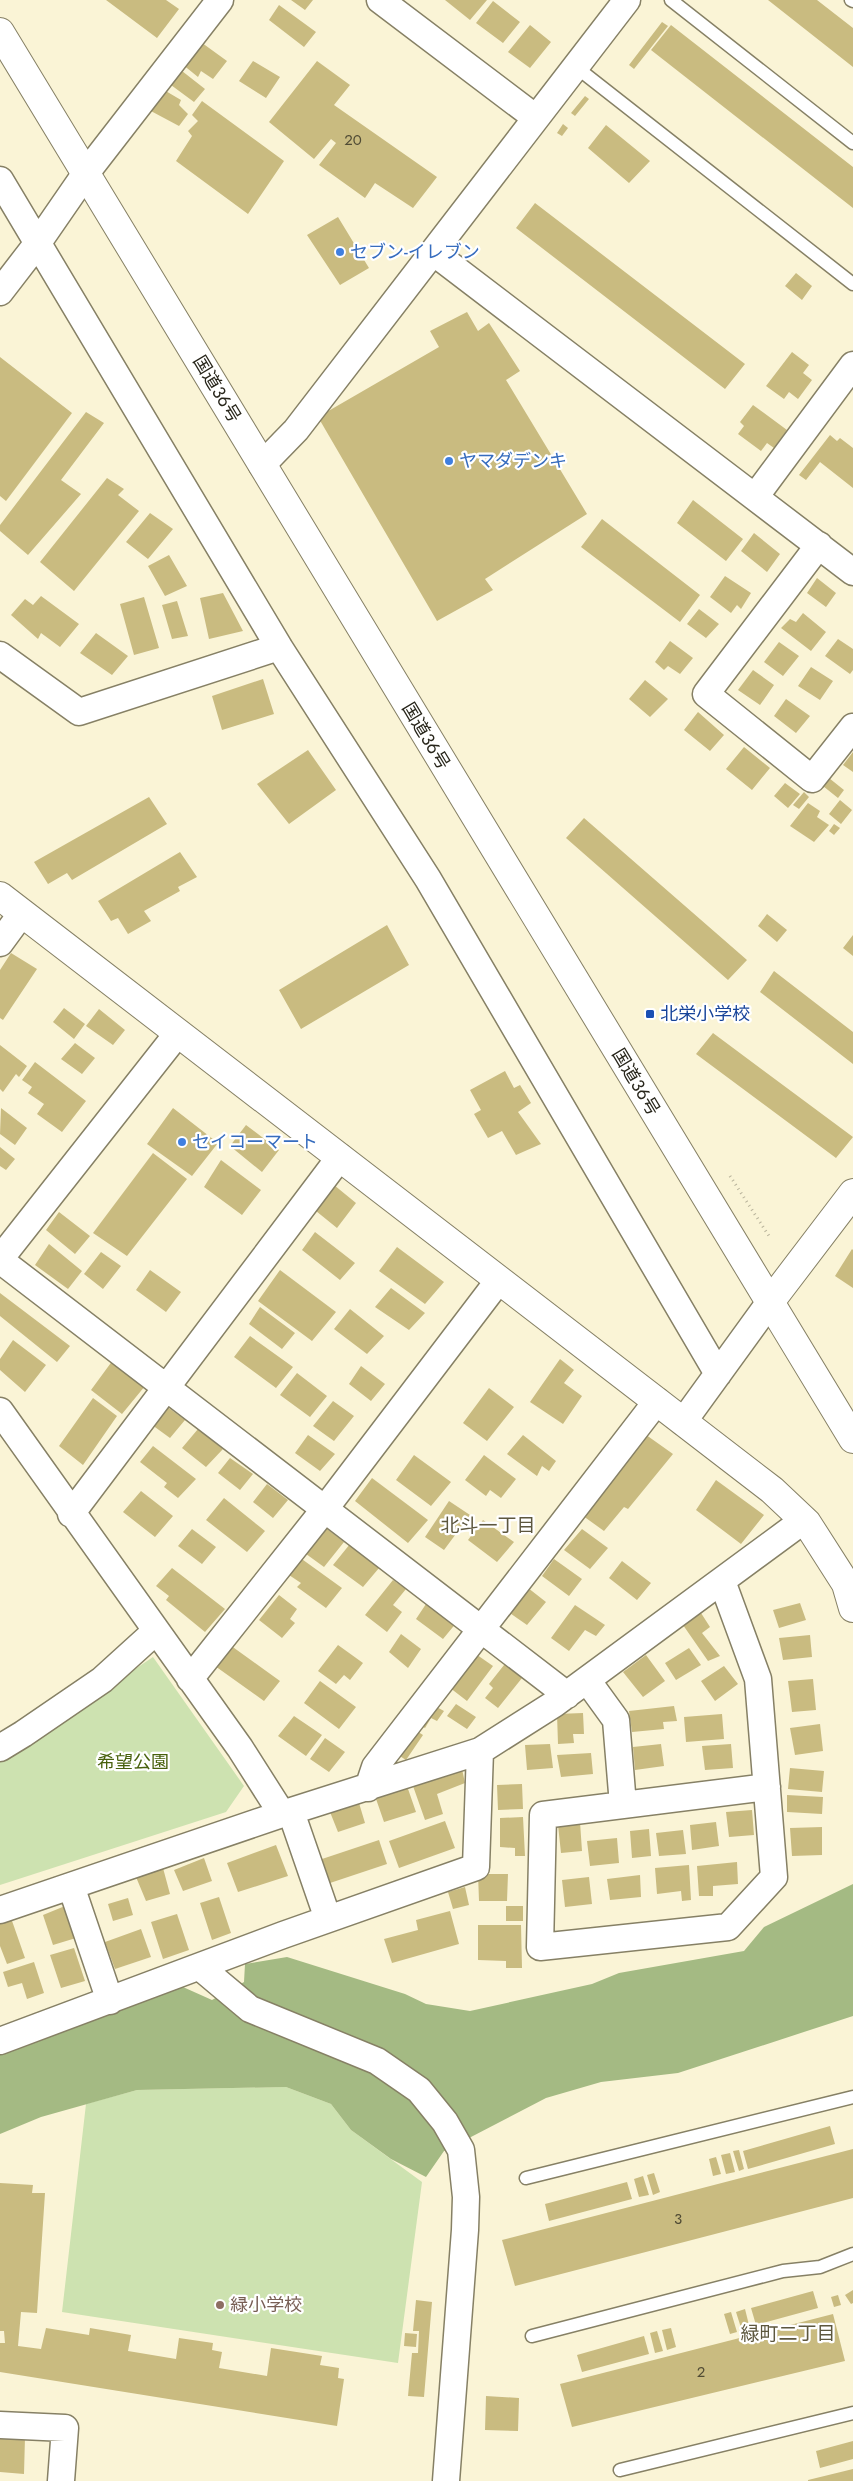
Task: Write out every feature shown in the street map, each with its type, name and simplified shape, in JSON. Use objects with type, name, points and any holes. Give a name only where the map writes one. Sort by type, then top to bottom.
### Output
[{"type":"main road","name":"国道36号","points":[[0,32],[853,1439]]},
{"type":"main road","points":[[0,896],[772,1490],[804,1520],[846,1584],[853,1608]]},
{"type":"main road","points":[[770,1302],[853,1193]]},
{"type":"street","points":[[0,292],[37,244],[86,173],[220,0]]},
{"type":"street","points":[[380,0],[536,118]]},
{"type":"street","points":[[262,465],[296,430],[627,0]]},
{"type":"street","points":[[0,180],[279,646],[428,879],[718,1374]]},
{"type":"street","points":[[433,252],[853,572]]},
{"type":"street","points":[[755,497],[853,365]]},
{"type":"street","points":[[819,545],[706,694],[812,779],[853,727]]},
{"type":"street","points":[[0,655],[79,712],[279,646]]},
{"type":"street","points":[[0,943],[22,913]]},
{"type":"street","points":[[178,1033],[0,1259],[480,1630],[577,1688],[616,1720],[623,1805]]},
{"type":"street","points":[[71,1514],[168,1389],[340,1157]]},
{"type":"street","points":[[190,1679],[324,1510],[499,1280]]},
{"type":"street","points":[[683,1422],[770,1302]]},
{"type":"street","points":[[368,1788],[375,1767],[657,1402]]},
{"type":"street","points":[[0,1411],[71,1514],[287,1813],[328,1919]]},
{"type":"street","points":[[0,1910],[287,1813],[480,1751],[577,1688],[804,1520]]},
{"type":"street","points":[[722,1581],[758,1679],[774,1877],[728,1926],[540,1947],[543,1815],[766,1787]]},
{"type":"street","points":[[0,1748],[102,1680],[156,1631]]},
{"type":"street","points":[[0,2041],[328,1919],[476,1868],[480,1751]]},
{"type":"street","points":[[71,1886],[110,2001]]},
{"type":"street","points":[[200,1967],[250,2009],[377,2061],[418,2090],[445,2122],[461,2150],[466,2197],[465,2230],[446,2481]]},
{"type":"street","points":[[0,2425],[65,2428],[61,2481]]},
{"type":"lane","points":[[671,0],[853,143]]},
{"type":"lane","points":[[576,67],[853,284]]},
{"type":"lane","points":[[526,2178],[853,2097]]},
{"type":"lane","points":[[532,2336],[783,2271],[820,2267],[853,2254]]},
{"type":"lane","points":[[620,2470],[853,2412]]},
{"type":"path","points":[[730,1176],[769,1236]]},
{"type":"green space","name":"希望公園","points":[[153,1657],[244,1786],[226,1812],[0,1885],[0,1760]]},
{"type":"green space","points":[[853,1884],[853,2016],[678,2073],[601,2082],[546,2098],[444,2151],[426,2177],[391,2159],[351,2130],[331,2104],[286,2087],[137,2090],[41,2117],[0,2134],[0,2054],[183,1987],[212,2000],[244,1982],[245,1964],[287,1957],[405,1994],[426,2004],[470,2011],[592,1984],[619,1973],[744,1951],[764,1927]]},
{"type":"green space","points":[[286,2087],[331,2104],[351,2130],[422,2182],[398,2363],[62,2312],[86,2104],[137,2090]]},
{"type":"building","points":[[106,0],[166,0],[179,9],[157,38]]},
{"type":"building","points":[[291,0],[313,0],[305,10]]},
{"type":"building","points":[[445,0],[487,0],[470,20]]},
{"type":"building","points":[[768,0],[817,0],[853,28],[853,67]]},
{"type":"building","points":[[493,1],[520,22],[503,43],[476,23]]},
{"type":"building","points":[[279,5],[316,32],[304,47],[269,20]]},
{"type":"building","points":[[662,22],[668,26],[634,69],[629,65]]},
{"type":"building","points":[[530,25],[551,42],[530,68],[508,52]]},
{"type":"building","points":[[671,25],[853,167],[853,208],[651,50]]},
{"type":"building","points":[[198,40],[227,61],[213,79],[201,71],[198,77],[182,64]]},
{"type":"building","points":[[253,61],[280,77],[266,98],[239,81]]},
{"type":"building","points":[[317,61],[350,85],[334,105],[437,177],[413,208],[375,183],[365,198],[319,165],[336,143],[331,139],[314,159],[269,122]]},
{"type":"building","points":[[182,71],[205,89],[194,102],[171,85]]},
{"type":"building","points":[[164,90],[181,100],[179,105],[188,114],[179,126],[149,110]]},
{"type":"building","points":[[585,96],[589,99],[575,116],[571,113]]},
{"type":"building","points":[[202,101],[284,161],[248,214],[176,161],[192,136],[188,131],[198,121],[192,115]]},
{"type":"building","points":[[563,124],[568,128],[562,136],[557,133]]},
{"type":"building","points":[[606,125],[650,161],[629,183],[588,148]]},
{"type":"building","points":[[535,203],[745,364],[725,389],[516,228]]},
{"type":"building","points":[[338,217],[369,268],[340,285],[307,235]]},
{"type":"building","points":[[796,273],[812,286],[802,300],[785,286]]},
{"type":"building","points":[[467,312],[478,331],[489,323],[520,371],[506,380],[587,514],[485,579],[493,590],[437,621],[318,417],[439,347],[430,331]]},
{"type":"building","points":[[792,352],[809,365],[803,373],[812,380],[798,399],[789,392],[784,399],[766,386]]},
{"type":"building","points":[[0,357],[72,413],[6,501],[0,496]]},
{"type":"building","points":[[753,405],[787,430],[774,448],[767,443],[761,451],[738,434],[744,426],[740,422]]},
{"type":"building","points":[[86,412],[104,423],[61,480],[81,494],[28,555],[0,531],[0,525]]},
{"type":"building","points":[[830,435],[837,441],[840,438],[853,448],[853,488],[820,462],[806,480],[799,475]]},
{"type":"building","points":[[107,478],[124,489],[118,495],[139,511],[74,591],[40,562]]},
{"type":"building","points":[[693,500],[743,539],[726,561],[677,523]]},
{"type":"building","points":[[150,513],[173,529],[148,559],[126,542]]},
{"type":"building","points":[[602,519],[700,595],[680,622],[581,547]]},
{"type":"building","points":[[754,533],[780,554],[767,572],[741,551]]},
{"type":"building","points":[[169,555],[187,586],[165,596],[148,566]]},
{"type":"building","points":[[725,576],[751,593],[741,609],[737,605],[731,613],[710,597]]},
{"type":"building","points":[[817,578],[836,593],[826,607],[807,593]]},
{"type":"building","points":[[223,593],[243,631],[209,639],[200,598]]},
{"type":"building","points":[[41,596],[79,624],[60,647],[41,633],[38,639],[11,615],[25,599],[33,605]]},
{"type":"building","points":[[144,597],[159,648],[134,655],[120,604]]},
{"type":"building","points":[[177,601],[188,636],[172,639],[162,605]]},
{"type":"building","points":[[699,609],[719,624],[706,638],[687,624]]},
{"type":"building","points":[[803,613],[826,632],[811,651],[781,628],[790,619],[796,622]]},
{"type":"building","points":[[96,633],[128,656],[112,675],[80,653]]},
{"type":"building","points":[[838,639],[853,649],[853,670],[850,674],[825,656]]},
{"type":"building","points":[[670,641],[693,658],[680,674],[668,666],[664,670],[655,662]]},
{"type":"building","points":[[779,642],[799,656],[783,676],[764,662]]},
{"type":"building","points":[[811,667],[833,681],[820,700],[798,686]]},
{"type":"building","points":[[753,670],[774,685],[760,705],[738,690]]},
{"type":"building","points":[[263,679],[274,714],[222,730],[212,696]]},
{"type":"building","points":[[645,680],[668,699],[650,717],[629,699]]},
{"type":"building","points":[[786,699],[810,716],[796,733],[774,716]]},
{"type":"building","points":[[698,712],[724,735],[710,751],[684,730]]},
{"type":"building","points":[[744,747],[770,768],[752,790],[726,769]]},
{"type":"building","points":[[308,750],[336,790],[289,824],[257,784]]},
{"type":"building","points":[[853,752],[853,772],[843,765]]},
{"type":"building","points":[[829,778],[844,790],[838,798],[823,786]]},
{"type":"building","points":[[785,783],[800,794],[788,808],[774,796]]},
{"type":"building","points":[[804,792],[809,797],[799,809],[793,805]]},
{"type":"building","points":[[149,797],[167,824],[72,880],[67,873],[48,884],[34,862]]},
{"type":"building","points":[[840,800],[852,810],[841,824],[829,814]]},
{"type":"building","points":[[808,803],[820,811],[817,817],[829,825],[814,842],[790,826]]},
{"type":"building","points":[[584,818],[747,960],[728,980],[566,838]]},
{"type":"building","points":[[834,824],[840,828],[834,835],[829,831]]},
{"type":"building","points":[[180,852],[197,877],[178,887],[180,891],[144,911],[151,921],[128,934],[118,918],[111,921],[98,901]]},
{"type":"building","points":[[767,914],[787,930],[777,942],[758,926]]},
{"type":"building","points":[[387,925],[409,965],[301,1029],[279,990]]},
{"type":"building","points":[[853,935],[853,956],[843,948]]},
{"type":"building","points":[[11,953],[37,969],[3,1020],[0,1018],[0,970]]},
{"type":"building","points":[[774,971],[853,1032],[853,1064],[760,992]]},
{"type":"building","points":[[64,1008],[85,1024],[74,1039],[53,1022]]},
{"type":"building","points":[[99,1009],[125,1030],[113,1045],[86,1026]]},
{"type":"building","points":[[713,1033],[853,1137],[836,1158],[696,1054]]},
{"type":"building","points":[[75,1043],[95,1058],[82,1074],[61,1059]]},
{"type":"building","points":[[0,1045],[27,1066],[19,1077],[16,1074],[3,1092],[0,1089]]},
{"type":"building","points":[[35,1062],[86,1101],[62,1132],[37,1114],[44,1104],[28,1093],[32,1087],[22,1080]]},
{"type":"building","points":[[505,1071],[514,1088],[520,1085],[531,1103],[518,1112],[541,1144],[516,1155],[502,1131],[488,1138],[474,1114],[481,1110],[470,1090]]},
{"type":"building","points":[[1,1108],[27,1128],[15,1145],[0,1134]]},
{"type":"building","points":[[173,1108],[218,1143],[192,1176],[147,1144]]},
{"type":"building","points":[[246,1125],[279,1150],[262,1172],[230,1146]]},
{"type":"building","points":[[0,1147],[15,1159],[6,1170],[0,1166]]},
{"type":"building","points":[[153,1153],[187,1179],[127,1256],[93,1233]]},
{"type":"building","points":[[221,1160],[261,1190],[242,1215],[204,1187]]},
{"type":"building","points":[[334,1185],[356,1203],[337,1228],[316,1211]]},
{"type":"building","points":[[59,1212],[90,1236],[75,1254],[46,1230]]},
{"type":"building","points":[[315,1232],[355,1263],[340,1280],[302,1250]]},
{"type":"building","points":[[49,1244],[82,1271],[68,1289],[35,1265]]},
{"type":"building","points":[[397,1247],[444,1282],[425,1304],[379,1271]]},
{"type":"building","points":[[853,1250],[853,1288],[835,1276]]},
{"type":"building","points":[[101,1252],[121,1266],[103,1289],[84,1274]]},
{"type":"building","points":[[150,1270],[181,1292],[166,1312],[136,1290]]},
{"type":"building","points":[[280,1270],[336,1312],[312,1341],[258,1301]]},
{"type":"building","points":[[391,1288],[425,1313],[409,1330],[375,1307]]},
{"type":"building","points":[[0,1293],[70,1346],[57,1362],[0,1316]]},
{"type":"building","points":[[260,1307],[295,1333],[282,1349],[249,1324]]},
{"type":"building","points":[[350,1309],[384,1336],[367,1354],[334,1329]]},
{"type":"building","points":[[250,1336],[293,1367],[276,1388],[234,1357]]},
{"type":"building","points":[[13,1340],[46,1365],[25,1392],[0,1370],[0,1359]]},
{"type":"building","points":[[560,1359],[574,1370],[564,1383],[582,1396],[563,1424],[530,1402]]},
{"type":"building","points":[[113,1360],[145,1386],[122,1414],[91,1390]]},
{"type":"building","points":[[361,1366],[385,1384],[371,1401],[349,1384]]},
{"type":"building","points":[[297,1373],[327,1396],[310,1417],[280,1395]]},
{"type":"building","points":[[489,1388],[514,1407],[487,1441],[463,1423]]},
{"type":"building","points":[[93,1398],[117,1416],[83,1465],[59,1446]]},
{"type":"building","points":[[333,1401],[354,1416],[334,1441],[313,1426]]},
{"type":"building","points":[[162,1403],[185,1420],[170,1438],[148,1422]]},
{"type":"building","points":[[198,1429],[223,1449],[206,1467],[182,1448]]},
{"type":"building","points":[[642,1432],[673,1454],[628,1509],[624,1507],[604,1531],[579,1513]]},
{"type":"building","points":[[308,1435],[335,1454],[320,1471],[295,1453]]},
{"type":"building","points":[[523,1435],[556,1461],[549,1471],[542,1466],[537,1476],[507,1454]]},
{"type":"building","points":[[153,1446],[196,1479],[178,1498],[164,1487],[167,1483],[140,1462]]},
{"type":"building","points":[[414,1455],[451,1482],[431,1506],[396,1480]]},
{"type":"building","points":[[484,1455],[516,1479],[501,1498],[490,1490],[486,1496],[465,1480]]},
{"type":"building","points":[[230,1458],[253,1474],[240,1490],[218,1473]]},
{"type":"building","points":[[372,1478],[428,1520],[408,1543],[355,1501]]},
{"type":"building","points":[[716,1480],[764,1515],[741,1544],[696,1510]]},
{"type":"building","points":[[267,1484],[288,1500],[273,1518],[253,1502]]},
{"type":"building","points":[[141,1491],[173,1516],[155,1537],[123,1512]]},
{"type":"building","points":[[224,1498],[265,1531],[247,1552],[206,1520]]},
{"type":"building","points":[[449,1501],[470,1515],[444,1550],[425,1537]]},
{"type":"building","points":[[483,1520],[514,1542],[497,1562],[468,1540]]},
{"type":"building","points":[[322,1525],[344,1542],[324,1567],[302,1551]]},
{"type":"building","points":[[192,1529],[216,1547],[202,1564],[178,1546]]},
{"type":"building","points":[[582,1529],[608,1548],[590,1569],[564,1550]]},
{"type":"building","points":[[350,1544],[379,1568],[363,1587],[333,1565]]},
{"type":"building","points":[[299,1557],[342,1588],[326,1608],[297,1587],[301,1583],[286,1573]]},
{"type":"building","points":[[554,1559],[582,1579],[569,1596],[542,1576]]},
{"type":"building","points":[[622,1561],[651,1583],[637,1600],[609,1578]]},
{"type":"building","points":[[172,1568],[225,1609],[205,1632],[166,1600],[169,1596],[156,1586]]},
{"type":"building","points":[[393,1580],[406,1589],[393,1605],[402,1612],[387,1632],[365,1615]]},
{"type":"building","points":[[523,1584],[546,1602],[527,1625],[504,1609]]},
{"type":"building","points":[[279,1595],[297,1609],[290,1619],[295,1623],[282,1638],[259,1620]]},
{"type":"building","points":[[428,1601],[457,1622],[443,1639],[416,1619]]},
{"type":"building","points":[[800,1603],[806,1620],[779,1628],[773,1610]]},
{"type":"building","points":[[575,1605],[605,1625],[596,1636],[585,1630],[569,1651],[551,1638]]},
{"type":"building","points":[[701,1613],[710,1627],[702,1633],[720,1656],[708,1661],[683,1625]]},
{"type":"building","points":[[401,1634],[421,1649],[408,1668],[389,1652]]},
{"type":"building","points":[[810,1635],[812,1657],[783,1660],[779,1638]]},
{"type":"building","points":[[230,1645],[280,1681],[264,1701],[215,1666]]},
{"type":"building","points":[[338,1645],[363,1663],[350,1680],[344,1675],[336,1684],[318,1671]]},
{"type":"building","points":[[689,1648],[701,1665],[676,1680],[665,1663]]},
{"type":"building","points":[[470,1650],[493,1666],[467,1701],[445,1684]]},
{"type":"building","points":[[646,1655],[665,1681],[643,1697],[623,1672]]},
{"type":"building","points":[[508,1660],[526,1673],[498,1708],[485,1698],[493,1688],[489,1684]]},
{"type":"building","points":[[724,1666],[738,1684],[715,1701],[701,1681]]},
{"type":"building","points":[[813,1679],[816,1710],[792,1712],[788,1681]]},
{"type":"building","points":[[320,1681],[356,1707],[339,1729],[304,1703]]},
{"type":"building","points":[[431,1704],[444,1711],[437,1721],[431,1718],[425,1728],[417,1723]]},
{"type":"building","points":[[456,1704],[476,1717],[467,1729],[447,1716]]},
{"type":"building","points":[[674,1706],[677,1721],[663,1722],[664,1729],[632,1732],[629,1711]]},
{"type":"building","points":[[583,1713],[584,1734],[573,1734],[574,1743],[558,1744],[557,1714]]},
{"type":"building","points":[[722,1714],[724,1739],[686,1742],[684,1717]]},
{"type":"building","points":[[294,1716],[322,1735],[306,1756],[278,1736]]},
{"type":"building","points":[[820,1724],[823,1751],[795,1755],[790,1728]]},
{"type":"building","points":[[412,1728],[423,1735],[406,1760],[395,1753]]},
{"type":"building","points":[[325,1738],[345,1752],[329,1772],[310,1759]]},
{"type":"building","points":[[550,1744],[553,1768],[527,1770],[525,1745]]},
{"type":"building","points":[[661,1744],[664,1766],[635,1770],[633,1747]]},
{"type":"building","points":[[731,1744],[733,1768],[705,1770],[702,1746]]},
{"type":"building","points":[[591,1753],[593,1774],[561,1777],[557,1755]]},
{"type":"building","points":[[790,1768],[824,1771],[822,1792],[788,1789]]},
{"type":"building","points":[[462,1769],[465,1783],[437,1794],[443,1814],[425,1820],[413,1786]]},
{"type":"building","points":[[522,1784],[523,1809],[498,1810],[497,1785]]},
{"type":"building","points":[[407,1786],[416,1812],[384,1822],[375,1796]]},
{"type":"building","points":[[787,1795],[823,1797],[822,1814],[787,1812]]},
{"type":"building","points":[[359,1803],[365,1823],[338,1832],[330,1812]]},
{"type":"building","points":[[752,1810],[754,1835],[729,1837],[726,1812]]},
{"type":"building","points":[[523,1817],[525,1856],[515,1856],[515,1848],[500,1847],[500,1818]]},
{"type":"building","points":[[445,1821],[455,1848],[399,1868],[389,1841]]},
{"type":"building","points":[[580,1822],[582,1851],[561,1853],[558,1825]]},
{"type":"building","points":[[716,1822],[719,1846],[692,1850],[690,1825]]},
{"type":"building","points":[[822,1827],[822,1855],[792,1856],[790,1828]]},
{"type":"building","points":[[649,1829],[651,1856],[632,1858],[630,1831]]},
{"type":"building","points":[[683,1830],[686,1854],[659,1856],[656,1833]]},
{"type":"building","points":[[617,1838],[619,1863],[590,1866],[587,1841]]},
{"type":"building","points":[[379,1840],[387,1864],[330,1883],[322,1859]]},
{"type":"building","points":[[276,1845],[288,1876],[238,1892],[227,1863]]},
{"type":"building","points":[[204,1858],[212,1881],[183,1891],[174,1870]]},
{"type":"building","points":[[737,1862],[738,1884],[713,1886],[713,1896],[699,1896],[697,1866]]},
{"type":"building","points":[[689,1865],[691,1900],[682,1901],[681,1891],[657,1894],[655,1868]]},
{"type":"building","points":[[163,1868],[170,1894],[146,1901],[136,1877]]},
{"type":"building","points":[[478,1874],[508,1874],[507,1901],[479,1901]]},
{"type":"building","points":[[640,1875],[641,1897],[610,1900],[607,1879]]},
{"type":"building","points":[[589,1877],[592,1904],[565,1907],[562,1880]]},
{"type":"building","points":[[465,1887],[469,1905],[453,1909],[448,1892]]},
{"type":"building","points":[[219,1897],[231,1933],[212,1940],[200,1903]]},
{"type":"building","points":[[128,1898],[133,1915],[113,1921],[108,1904]]},
{"type":"building","points":[[65,1906],[76,1938],[53,1945],[43,1915]]},
{"type":"building","points":[[506,1906],[523,1906],[523,1921],[506,1921]]},
{"type":"building","points":[[450,1911],[459,1944],[392,1963],[384,1939],[418,1930],[416,1920]]},
{"type":"building","points":[[177,1914],[189,1950],[163,1959],[151,1922]]},
{"type":"building","points":[[11,1918],[25,1958],[7,1964],[0,1946],[0,1922]]},
{"type":"building","points":[[478,1925],[521,1925],[522,1968],[506,1968],[506,1961],[478,1960]]},
{"type":"building","points":[[141,1929],[151,1957],[115,1969],[105,1942]]},
{"type":"building","points":[[74,1948],[85,1981],[61,1988],[50,1955]]},
{"type":"building","points":[[34,1962],[44,1993],[27,1999],[22,1983],[8,1987],[3,1972]]},
{"type":"building","points":[[830,2126],[835,2144],[748,2169],[743,2151]]},
{"type":"building","points":[[853,2149],[853,2198],[515,2286],[502,2240]]},
{"type":"building","points":[[739,2150],[744,2169],[739,2171],[733,2151]]},
{"type":"building","points":[[730,2153],[735,2172],[726,2174],[721,2155]]},
{"type":"building","points":[[716,2157],[721,2174],[713,2176],[709,2159]]},
{"type":"building","points":[[654,2173],[660,2192],[653,2195],[647,2175]]},
{"type":"building","points":[[643,2176],[649,2195],[639,2197],[634,2179]]},
{"type":"building","points":[[627,2182],[632,2199],[549,2221],[545,2204]]},
{"type":"building","points":[[0,2183],[33,2185],[32,2193],[45,2193],[37,2313],[21,2312],[18,2346],[41,2349],[46,2328],[89,2335],[90,2328],[131,2335],[128,2351],[176,2359],[179,2338],[213,2343],[212,2350],[222,2352],[219,2368],[267,2376],[271,2348],[322,2356],[320,2365],[339,2368],[338,2378],[344,2379],[337,2426],[0,2372],[0,2343],[5,2343],[4,2331],[0,2331]]},
{"type":"building","points":[[853,2290],[853,2303],[851,2304],[845,2295]]},
{"type":"building","points":[[813,2291],[818,2308],[756,2325],[751,2308]]},
{"type":"building","points":[[838,2295],[841,2305],[834,2307],[831,2297]]},
{"type":"building","points":[[416,2300],[432,2302],[424,2397],[408,2396],[412,2353],[418,2353],[419,2331],[413,2331]]},
{"type":"building","points":[[745,2309],[750,2329],[742,2331],[736,2312]]},
{"type":"building","points":[[731,2312],[737,2332],[730,2334],[724,2314]]},
{"type":"building","points":[[833,2314],[845,2361],[572,2427],[560,2384]]},
{"type":"building","points":[[671,2328],[676,2347],[667,2350],[662,2330]]},
{"type":"building","points":[[657,2331],[663,2351],[655,2353],[650,2333]]},
{"type":"building","points":[[405,2333],[417,2334],[416,2347],[404,2346]]},
{"type":"building","points":[[644,2336],[649,2354],[582,2372],[577,2355]]},
{"type":"building","points":[[486,2396],[519,2398],[518,2431],[485,2430]]},
{"type":"building","points":[[0,2436],[25,2437],[24,2474],[0,2472]]},
{"type":"building","points":[[853,2441],[853,2459],[820,2468],[816,2451]]},
{"type":"building","points":[[853,2469],[853,2481],[808,2481],[808,2480]]},
{"type":"place","name":"セブン-イレブン","points":[[340,252]]},
{"type":"place","name":"ヤマダデンキ","points":[[449,461]]},
{"type":"place","name":"北栄小学校","points":[[650,1014]]},
{"type":"place","name":"セイコーマート","points":[[182,1142]]},
{"type":"place","name":"緑小学校","points":[[220,2305]]},
{"type":"district","name":"北斗一丁目","points":[[488,1525]]},
{"type":"district","name":"緑町二丁目","points":[[788,2333]]}]
